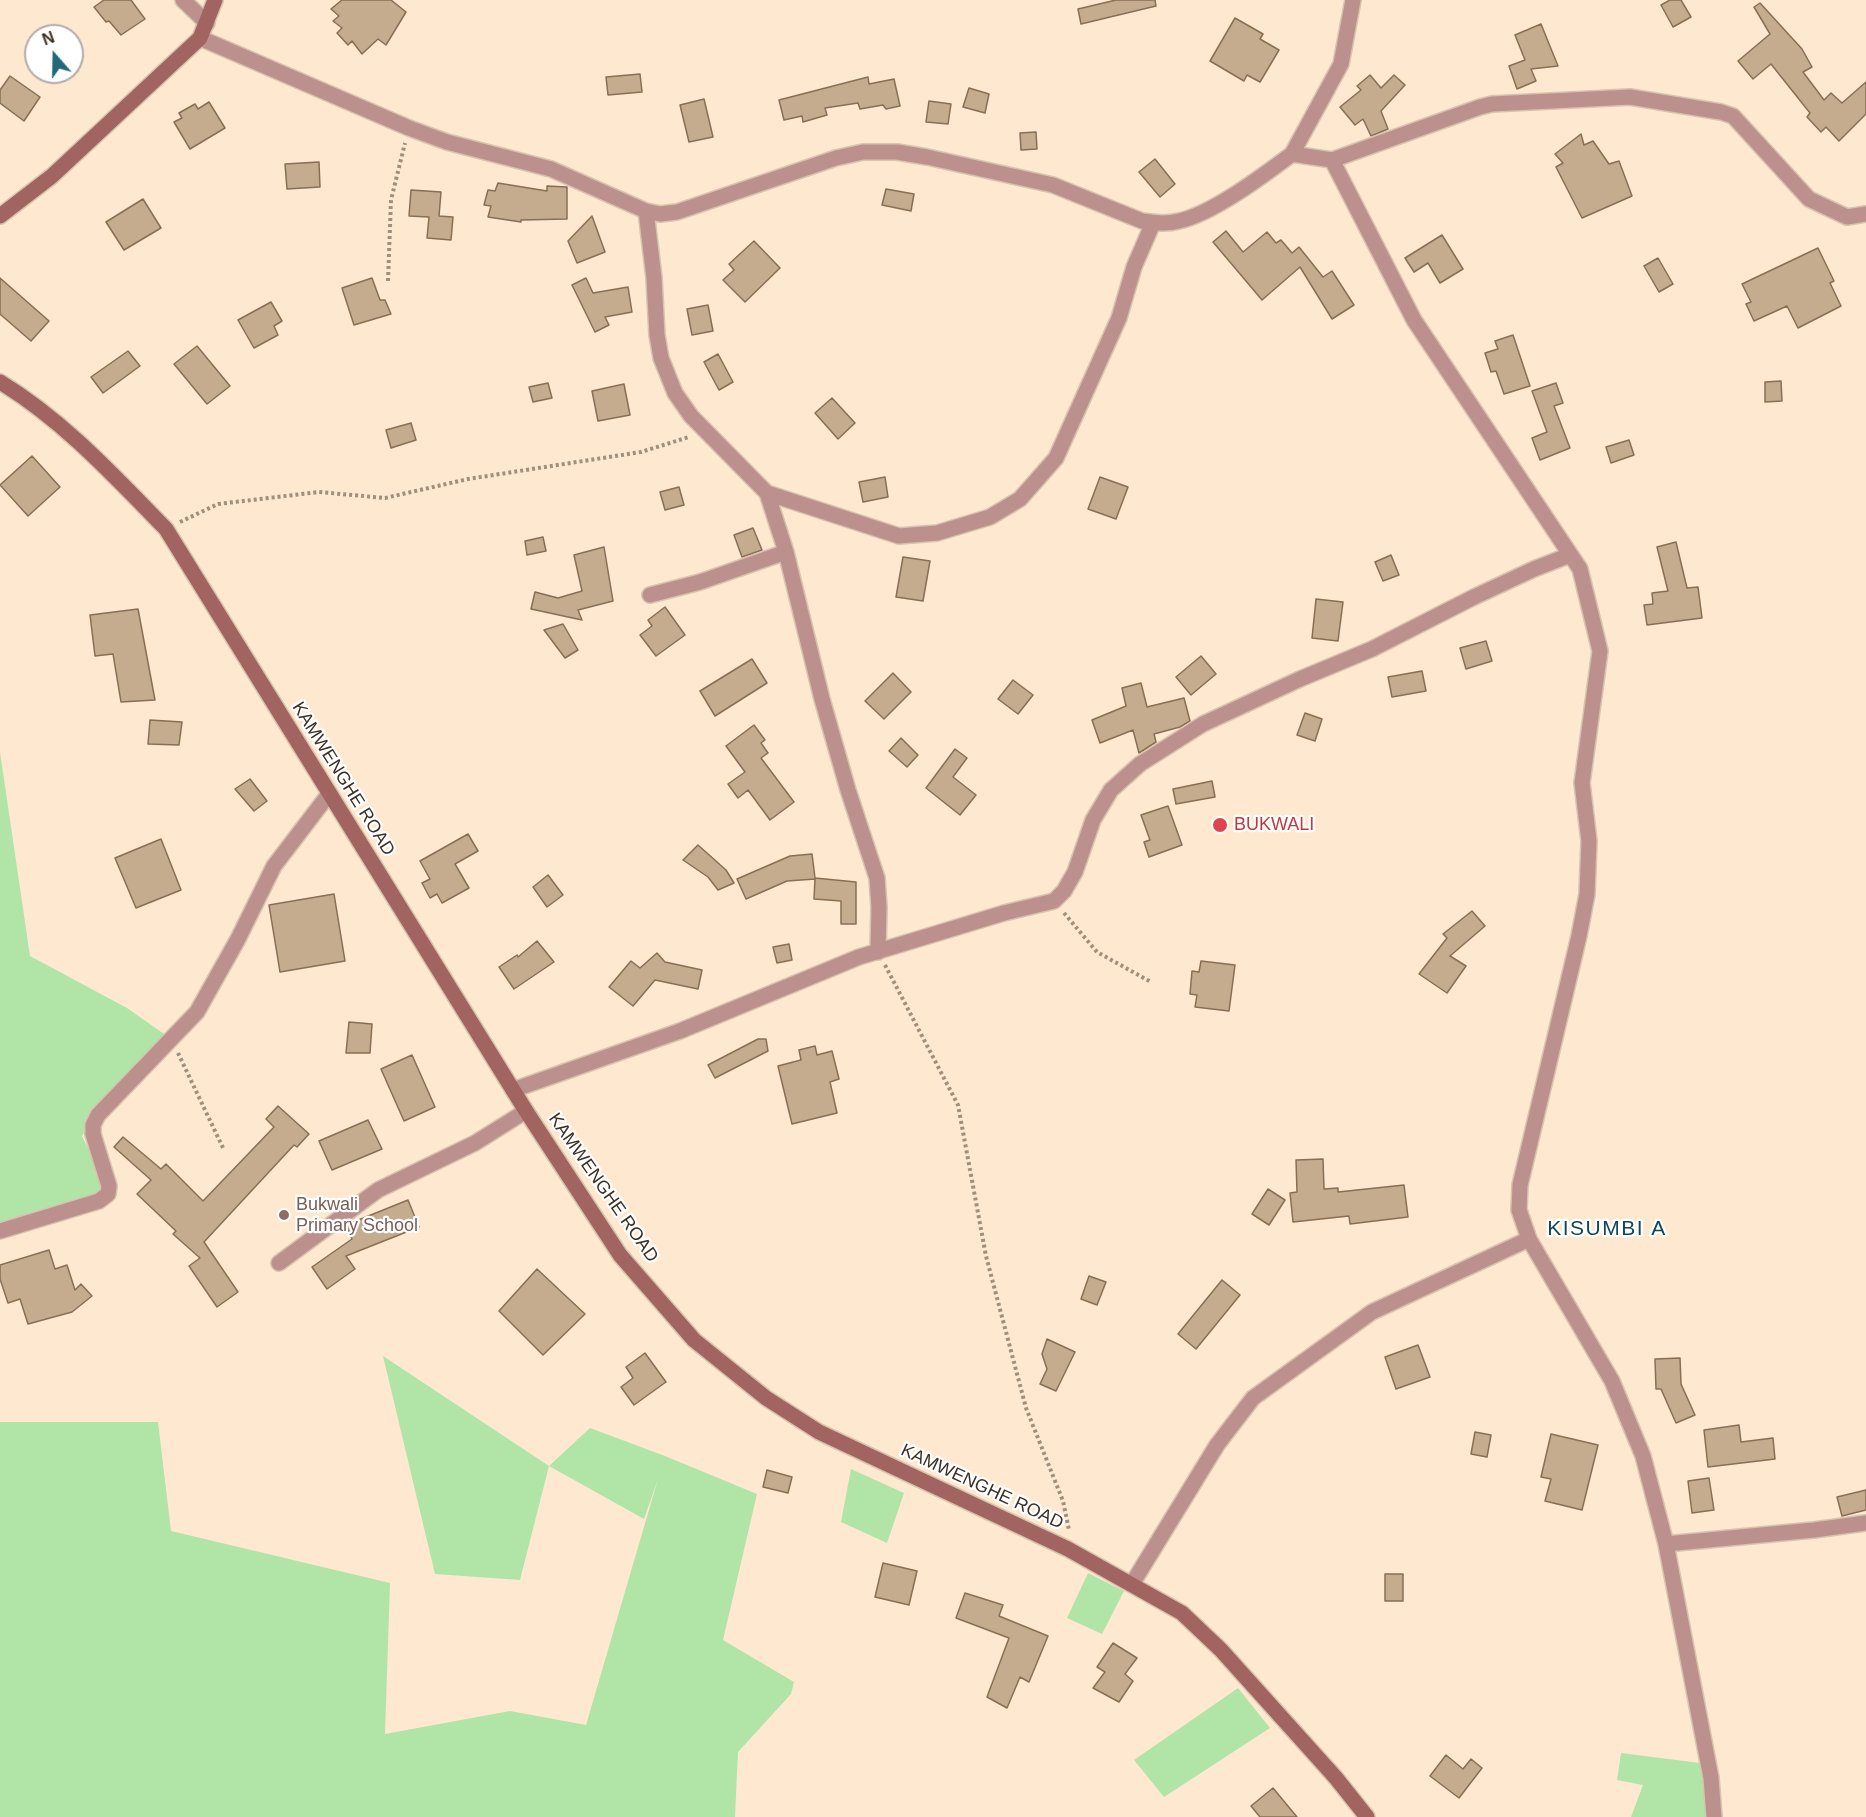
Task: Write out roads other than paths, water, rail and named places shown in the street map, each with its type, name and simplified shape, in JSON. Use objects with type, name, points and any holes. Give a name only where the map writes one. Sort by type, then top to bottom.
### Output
[{"type":"main road","points":[[0,216],[52,176],[200,38],[215,0]]},
{"type":"main road","name":"KAMWENGHE ROAD","points":[[0,382],[24,397],[64,428],[166,529],[526,1111],[620,1255],[694,1340],[766,1398],[819,1432],[1068,1549],[1182,1613],[1221,1650],[1336,1778],[1367,1817]]},
{"type":"street","points":[[183,0],[207,22]]},
{"type":"street","points":[[200,38],[409,128],[447,142],[551,169],[646,211],[660,214],[677,212],[836,158],[863,152],[897,152],[1053,185],[1152,223],[1179,221],[1208,210],[1292,154],[1341,64],[1353,0]]},
{"type":"street","points":[[1292,154],[1332,160],[1485,105],[1630,97],[1733,116],[1809,199],[1847,217],[1866,214]]},
{"type":"street","points":[[1332,160],[1413,320],[1580,569],[1600,651],[1581,783],[1589,841],[1587,894],[1520,1185],[1519,1210],[1529,1239],[1612,1381],[1643,1456],[1666,1544],[1711,1778],[1714,1817]]},
{"type":"street","points":[[646,211],[654,278],[657,335],[662,358],[675,393],[691,416],[767,493],[899,536],[937,533],[990,517],[1020,499],[1056,458],[1119,318],[1134,267],[1152,223]]},
{"type":"street","points":[[767,493],[786,552],[822,699],[848,790],[877,878],[878,952]]},
{"type":"street","points":[[650,596],[700,582],[786,552]]},
{"type":"street","points":[[513,1090],[680,1031],[860,957],[1013,910],[1054,901],[1064,891],[1075,872],[1093,820],[1111,790],[1140,764],[1203,724],[1418,628],[1474,597],[1570,555]]},
{"type":"street","points":[[0,1231],[99,1201],[108,1194],[109,1186],[93,1134],[93,1125],[98,1115],[197,1012],[238,939],[274,866],[329,794]]},
{"type":"street","points":[[279,1263],[378,1190],[475,1143],[526,1111]]},
{"type":"street","points":[[1132,1584],[1217,1444],[1253,1398],[1372,1312],[1529,1239]]},
{"type":"street","points":[[1666,1544],[1866,1523]]},
{"type":"place","name":"BUKWALI","points":[[1220,825]]},
{"type":"place","name":"Bukwali Primary School","points":[[284,1215]]},
{"type":"district","name":"KISUMBI A","points":[[1607,1229]]}]
